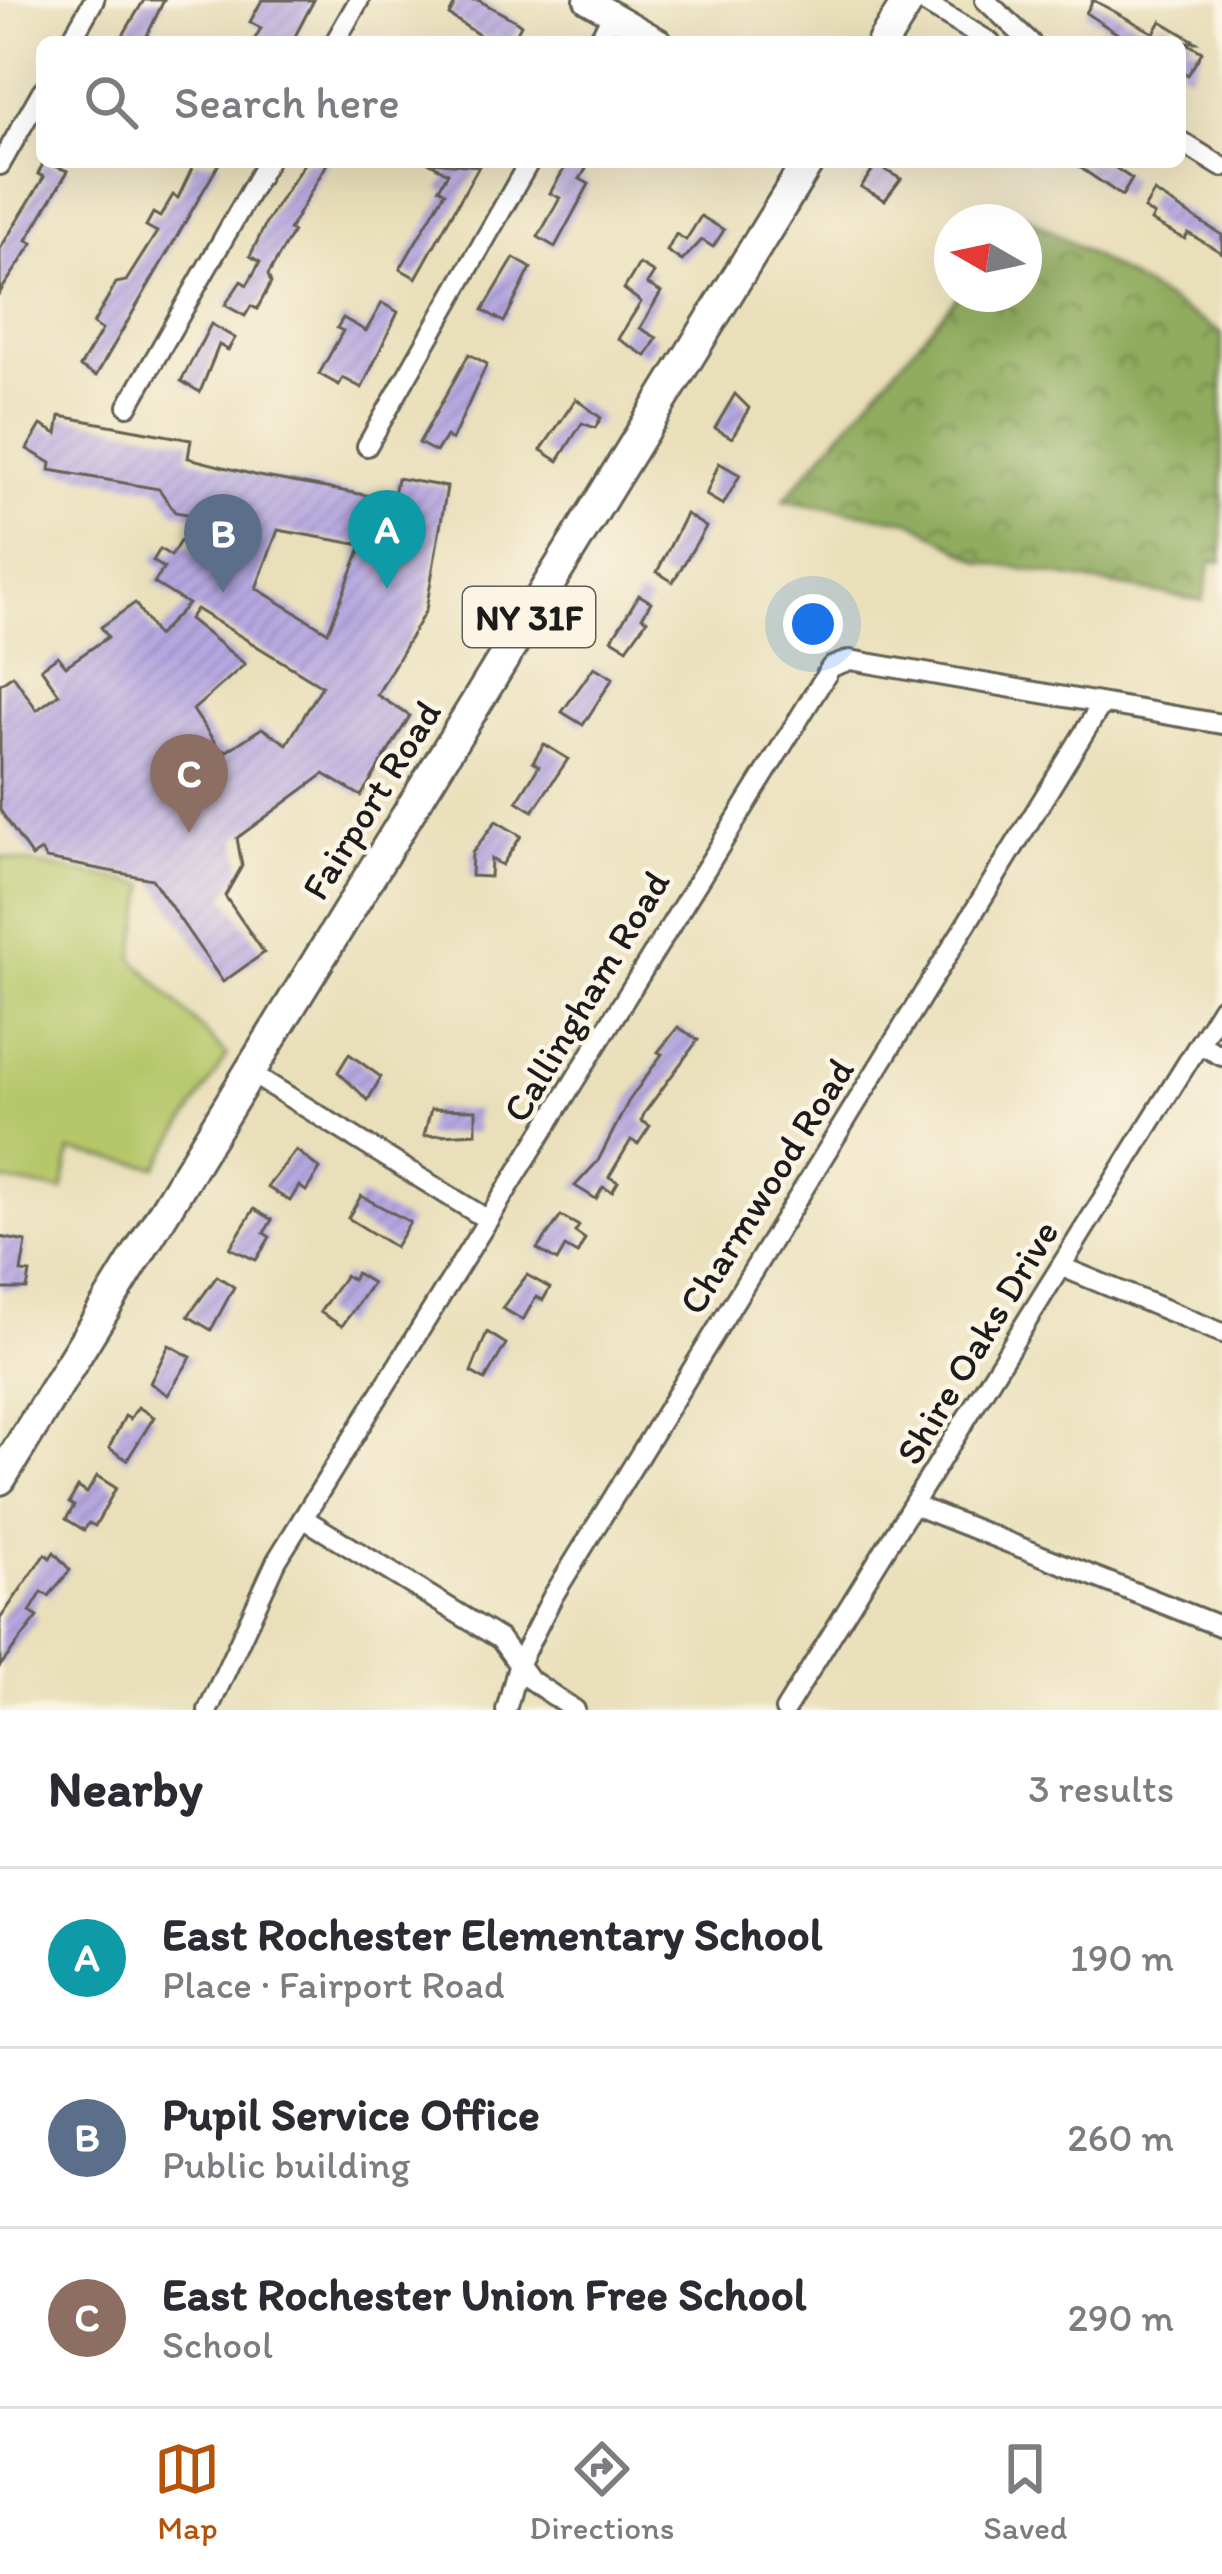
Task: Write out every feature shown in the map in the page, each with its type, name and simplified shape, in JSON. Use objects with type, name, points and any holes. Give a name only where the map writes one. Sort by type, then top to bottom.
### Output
[{"type":"main road","points":[[887,36],[909,0]]},
{"type":"main road","name":"Fairport Road","points":[[0,1479],[804,168]]},
{"type":"street","points":[[73,36],[94,0]]},
{"type":"street","points":[[338,36],[359,0]]},
{"type":"street","points":[[587,0],[650,36]]},
{"type":"street","points":[[920,0],[980,36]]},
{"type":"street","points":[[985,0],[1024,36]]},
{"type":"street","points":[[601,36],[613,15]]},
{"type":"street","points":[[0,164],[36,101]]},
{"type":"street","points":[[1186,146],[1222,167]]},
{"type":"street","points":[[128,406],[264,168]]},
{"type":"street","points":[[367,446],[526,168]]},
{"type":"street","name":"Callingham Road","points":[[208,1710],[278,1560],[303,1518],[831,667],[850,660],[1222,724]]},
{"type":"street","name":"Charmwood Road","points":[[506,1710],[519,1663],[566,1576],[1101,705]]},
{"type":"street","name":"Shire Oaks Drive","points":[[785,1710],[1222,1007]]},
{"type":"street","points":[[1199,1044],[1222,1056]]},
{"type":"street","points":[[249,1072],[488,1220]]},
{"type":"street","points":[[1062,1267],[1222,1334]]},
{"type":"street","points":[[916,1506],[1222,1628]]},
{"type":"street","points":[[303,1518],[500,1639],[541,1689],[574,1710]]},
{"type":"green space","points":[[1042,225],[1222,333],[1222,562],[1211,561],[1203,601],[981,562],[911,521],[783,501],[944,312],[1042,312]]},
{"type":"green space","points":[[0,857],[147,885],[133,958],[227,1055],[157,1167],[70,1151],[63,1191],[0,1180]]},
{"type":"building","points":[[144,0],[164,0],[147,36],[123,36]]},
{"type":"building","points":[[262,0],[314,0],[295,36],[256,36],[261,28],[250,22]]},
{"type":"building","points":[[457,0],[478,0],[521,25],[515,36],[480,36],[449,15]]},
{"type":"building","points":[[1093,0],[1154,33],[1161,21],[1186,36],[1121,36],[1086,13]]},
{"type":"building","points":[[1186,43],[1202,52],[1186,74]]},
{"type":"building","points":[[41,168],[68,171],[27,240],[33,243],[0,292],[0,249],[44,177],[38,174]]},
{"type":"building","points":[[192,168],[217,168],[96,376],[80,367],[102,330],[93,324],[116,283],[126,281],[157,232],[146,226],[153,213],[160,217],[173,195],[178,198]]},
{"type":"building","points":[[301,168],[325,168],[268,275],[271,283],[257,309],[251,306],[245,316],[225,305],[241,281],[247,285],[260,262],[250,256]]},
{"type":"building","points":[[439,168],[478,168],[416,278],[400,269],[445,192],[439,188],[448,173]]},
{"type":"building","points":[[565,168],[586,168],[580,179],[589,184],[555,247],[538,237],[560,198],[550,193]]},
{"type":"building","points":[[874,168],[901,179],[885,200],[861,187]]},
{"type":"building","points":[[1081,168],[1116,168],[1132,179],[1122,196]]},
{"type":"building","points":[[1154,192],[1222,235],[1222,253],[1188,233],[1185,239],[1151,221],[1154,215],[1144,209]]},
{"type":"building","points":[[701,216],[724,230],[713,247],[702,240],[682,261],[667,251],[676,234],[686,240]]},
{"type":"building","points":[[514,258],[531,268],[504,322],[483,310]]},
{"type":"building","points":[[639,264],[654,273],[647,284],[661,292],[640,328],[657,338],[646,356],[618,339],[641,302],[624,289]]},
{"type":"building","points":[[382,303],[398,312],[362,388],[343,378],[339,385],[319,374],[343,331],[337,328],[343,318],[366,331]]},
{"type":"building","points":[[211,324],[235,338],[228,350],[219,345],[200,392],[181,381]]},
{"type":"building","points":[[469,354],[487,364],[452,440],[446,436],[436,452],[419,443]]},
{"type":"building","points":[[735,394],[749,408],[732,438],[715,428]]},
{"type":"building","points":[[576,399],[601,418],[595,428],[582,423],[558,461],[541,450]]},
{"type":"building","points":[[60,416],[191,440],[188,458],[393,500],[397,478],[447,487],[426,610],[377,695],[410,716],[361,796],[324,774],[237,838],[242,866],[225,896],[264,953],[223,982],[152,879],[46,859],[41,851],[32,857],[0,810],[0,684],[13,675],[37,710],[59,694],[41,668],[58,656],[66,666],[108,637],[101,627],[135,603],[157,636],[188,604],[154,583],[164,568],[153,561],[160,549],[171,556],[180,541],[230,571],[247,525],[175,512],[159,489],[50,470],[51,463],[27,449],[41,425],[57,434]],"holes":[[[278,530],[362,545],[328,632],[256,588]],[[196,609],[322,686],[287,744],[262,728],[227,751],[220,750],[193,710],[245,664],[189,619]]]},
{"type":"building","points":[[719,463],[740,475],[723,505],[706,495]]},
{"type":"building","points":[[686,514],[706,527],[673,582],[657,572]]},
{"type":"building","points":[[639,595],[651,602],[642,617],[647,620],[627,648],[612,639]]},
{"type":"building","points":[[594,667],[613,678],[583,725],[562,712]]},
{"type":"building","points":[[544,744],[568,759],[533,811],[517,801],[539,766],[533,762]]},
{"type":"building","points":[[496,821],[521,836],[502,865],[491,859],[490,877],[471,876],[472,853]]},
{"type":"building","points":[[678,1027],[698,1040],[645,1112],[641,1121],[650,1126],[638,1144],[631,1140],[609,1177],[618,1182],[612,1192],[603,1187],[596,1199],[575,1186],[598,1161],[628,1102]]},
{"type":"building","points":[[349,1054],[381,1077],[368,1100],[338,1072]]},
{"type":"building","points":[[431,1109],[476,1110],[476,1133],[424,1136]]},
{"type":"building","points":[[296,1150],[320,1169],[306,1191],[299,1186],[290,1201],[267,1187]]},
{"type":"building","points":[[361,1196],[410,1222],[395,1247],[348,1218]]},
{"type":"building","points":[[254,1209],[272,1220],[264,1233],[270,1237],[256,1260],[230,1248]]},
{"type":"building","points":[[561,1216],[579,1226],[575,1232],[585,1239],[577,1254],[565,1247],[557,1261],[537,1249]]},
{"type":"building","points":[[0,1237],[26,1242],[21,1272],[30,1273],[27,1289],[0,1289]]},
{"type":"building","points":[[356,1273],[372,1283],[342,1326],[320,1312],[345,1275],[352,1280]]},
{"type":"building","points":[[527,1275],[550,1288],[543,1300],[536,1297],[523,1320],[502,1308]]},
{"type":"building","points":[[217,1276],[234,1287],[211,1330],[188,1316]]},
{"type":"building","points":[[487,1332],[506,1344],[485,1380],[471,1372]]},
{"type":"building","points":[[169,1345],[191,1357],[168,1395],[150,1383]]},
{"type":"building","points":[[138,1407],[154,1417],[127,1460],[109,1448],[125,1416],[130,1419]]},
{"type":"building","points":[[97,1476],[116,1488],[95,1526],[89,1523],[84,1530],[66,1519],[74,1506],[69,1503],[78,1487],[87,1493]]},
{"type":"building","points":[[54,1552],[70,1570],[49,1596],[42,1592],[30,1612],[38,1617],[0,1666],[0,1619],[45,1554],[50,1558]]},
{"type":"place","name":"East Rochester Elementary School","points":[[387,589]]},
{"type":"place","name":"Pupil Service Office","points":[[223,593]]},
{"type":"place","name":"East Rochester Union Free School","points":[[189,833]]}]
